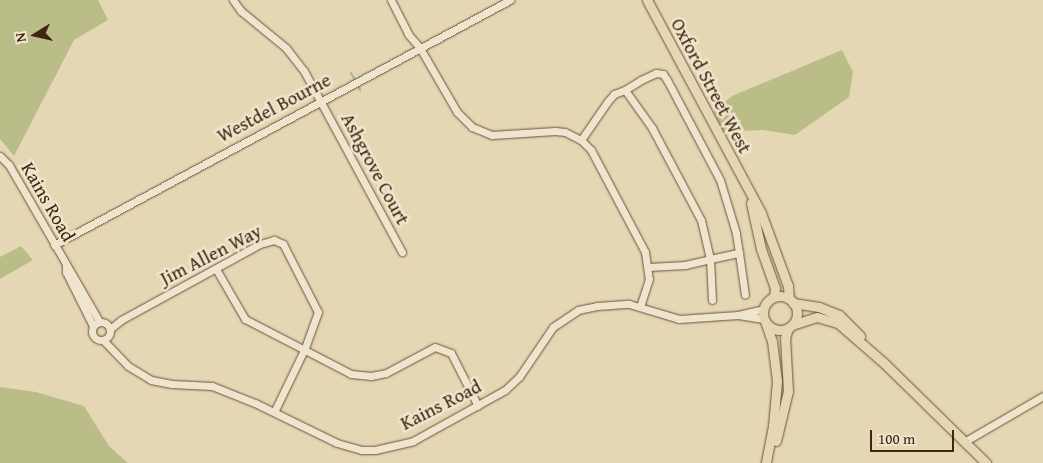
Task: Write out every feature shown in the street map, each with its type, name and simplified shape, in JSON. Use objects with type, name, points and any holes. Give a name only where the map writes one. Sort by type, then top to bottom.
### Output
[{"type":"main road","name":"Oxford Street West","points":[[647,0],[761,213],[788,286],[791,301]]},
{"type":"main road","name":"Oxford Street West","points":[[747,188],[761,249],[775,288],[774,298]]},
{"type":"main road","points":[[766,461],[773,426],[776,381],[772,341],[764,316],[767,302],[774,298],[791,301],[819,307],[840,315],[865,341],[880,362]]},
{"type":"main road","points":[[766,461],[774,446],[788,391],[785,338],[796,316],[791,301]]},
{"type":"main road","points":[[764,316],[773,329],[818,317],[838,323],[986,463]]},
{"type":"street","name":"Ashgrove Court","points":[[233,0],[241,11],[286,48],[304,71],[402,252]]},
{"type":"street","points":[[391,0],[408,34],[420,48],[457,112],[472,128],[492,135],[565,132],[581,140],[591,150],[645,252],[649,267],[649,279],[640,306]]},
{"type":"street","name":"Westdel Bourne","points":[[54,245],[510,0]]},
{"type":"street","points":[[581,140],[614,94],[625,90],[650,75],[663,74],[720,180],[736,233],[745,295]]},
{"type":"street","points":[[625,90],[652,128],[701,220],[710,259],[712,300]]},
{"type":"street","name":"Kains Road","points":[[0,156],[9,165],[66,266],[66,272],[104,327],[114,350]]},
{"type":"street","name":"Jim Allen Way","points":[[104,327],[122,320],[260,244],[274,240],[283,244],[318,312],[305,348],[274,412]]},
{"type":"street","points":[[649,267],[685,265],[739,253]]},
{"type":"street","points":[[216,269],[245,319],[305,348],[351,374],[371,376],[386,373],[435,347],[451,353],[478,406]]},
{"type":"street","name":"Kains Road","points":[[104,327],[94,337],[103,340],[128,366],[150,380],[172,384],[212,386],[274,412],[337,443],[362,450],[375,450],[413,441],[505,390],[519,377],[553,327],[578,310],[620,303],[640,306],[679,318],[738,315],[764,316]]},
{"type":"street","points":[[103,340],[104,327]]},
{"type":"street","points":[[964,442],[1043,396]]},
{"type":"green space","points":[[0,0],[98,0],[108,20],[74,40],[14,156],[0,139]]},
{"type":"green space","points":[[842,50],[853,72],[849,97],[795,135],[763,130],[723,132],[714,111],[732,96]]},
{"type":"green space","points":[[21,246],[33,260],[0,279],[0,257]]},
{"type":"green space","points":[[0,387],[36,392],[84,406],[109,446],[128,463],[0,463]]},
{"type":"waterway","points":[[351,73],[355,80]]},
{"type":"waterway","points":[[357,84],[360,90]]}]
